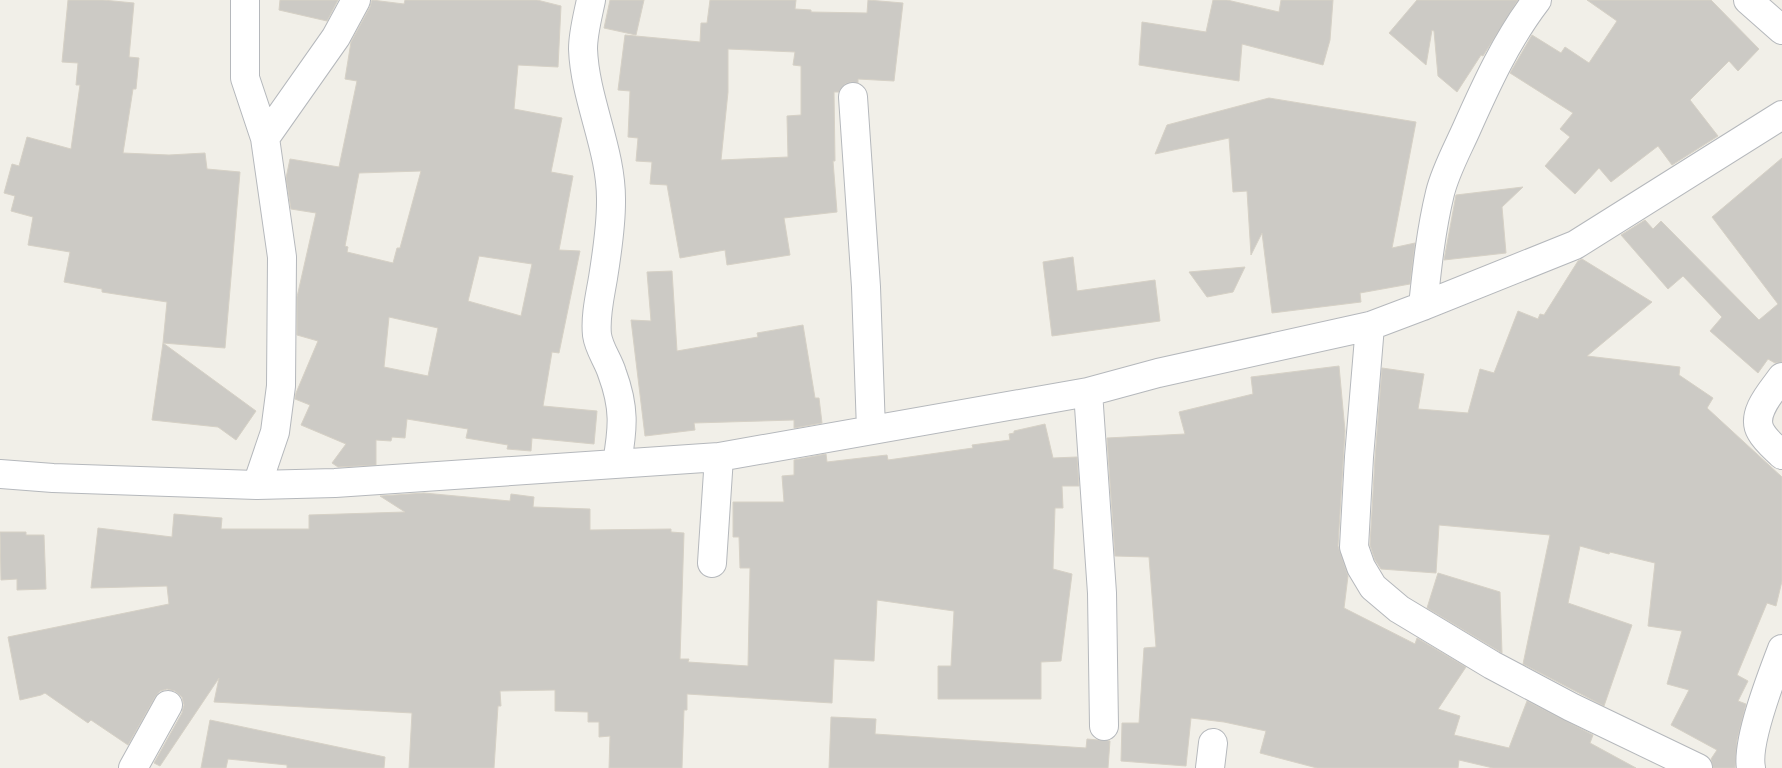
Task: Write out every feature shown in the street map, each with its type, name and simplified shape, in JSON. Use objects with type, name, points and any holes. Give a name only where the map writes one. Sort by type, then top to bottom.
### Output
[{"type":"street","points":[[245,0],[245,78],[265,138],[282,257],[281,386],[275,432],[257,485]]},
{"type":"street","points":[[265,138],[336,37],[356,0]]},
{"type":"street","points":[[591,0],[583,48],[586,75],[607,162],[611,201],[597,333],[600,347],[612,373],[621,407],[622,430],[617,463]]},
{"type":"street","points":[[1423,306],[1430,240],[1440,191],[1488,81],[1523,19],[1537,0]]},
{"type":"street","points":[[1748,0],[1782,30]]},
{"type":"street","points":[[853,97],[866,287],[871,430]]},
{"type":"street","points":[[0,474],[53,478],[257,485],[335,483],[719,457],[1088,392],[1158,373],[1370,326],[1423,306],[1575,245],[1782,115]]},
{"type":"street","points":[[1370,326],[1358,457],[1354,547],[1361,567],[1373,587],[1399,609],[1492,665],[1571,707],[1698,768]]},
{"type":"street","points":[[1782,377],[1759,412],[1758,419],[1760,431],[1782,456]]},
{"type":"street","points":[[1088,392],[1102,593],[1104,726]]},
{"type":"street","points":[[712,563],[719,457]]},
{"type":"street","points":[[1752,768],[1752,750],[1759,719],[1782,649]]},
{"type":"street","points":[[133,768],[168,705]]},
{"type":"building","points":[[68,0],[103,0],[134,3],[129,57],[139,58],[136,89],[133,89],[123,153],[169,155],[205,153],[207,169],[240,172],[225,348],[163,343],[167,302],[102,292],[102,289],[64,282],[70,252],[28,245],[33,217],[11,211],[15,196],[4,193],[12,164],[19,166],[27,137],[71,149],[80,85],[76,85],[78,63],[62,62]]},
{"type":"building","points":[[280,0],[338,0],[327,21],[279,10]]},
{"type":"building","points":[[372,0],[404,4],[405,0],[537,0],[561,6],[558,67],[518,65],[514,109],[562,118],[551,172],[573,176],[559,250],[580,251],[559,353],[552,352],[543,406],[597,411],[594,444],[532,438],[531,451],[507,449],[508,445],[466,438],[468,429],[407,419],[405,438],[392,437],[391,441],[376,440],[376,465],[338,467],[332,463],[346,444],[301,425],[310,405],[295,399],[296,393],[318,341],[297,335],[297,297],[316,213],[291,209],[286,178],[290,159],[339,167],[357,81],[345,79],[351,42]],"holes":[[[421,171],[400,248],[397,248],[393,263],[347,252],[348,247],[345,246],[359,173]],[[479,256],[532,264],[521,316],[468,301]],[[389,317],[438,328],[428,376],[384,367]]]},
{"type":"building","points":[[610,0],[644,0],[636,35],[604,28]]},
{"type":"building","points":[[710,0],[796,0],[795,9],[811,10],[811,12],[867,13],[868,0],[903,3],[894,81],[858,79],[858,83],[851,82],[845,84],[839,92],[834,92],[835,161],[833,161],[837,212],[784,218],[790,255],[727,265],[725,250],[680,258],[667,185],[650,184],[652,162],[636,161],[638,138],[628,137],[630,91],[618,90],[625,35],[700,42],[701,23],[707,23]],"holes":[[[728,49],[795,52],[793,65],[801,66],[801,115],[787,116],[788,157],[721,160],[728,92]]]},
{"type":"building","points":[[1213,0],[1227,0],[1279,12],[1281,0],[1333,0],[1330,40],[1323,65],[1242,44],[1239,81],[1139,65],[1142,22],[1206,32]]},
{"type":"building","points":[[1417,0],[1518,0],[1483,56],[1481,55],[1457,92],[1438,76],[1434,31],[1432,30],[1426,65],[1389,33]]},
{"type":"building","points":[[1587,0],[1711,0],[1759,49],[1738,71],[1729,61],[1690,100],[1718,136],[1672,165],[1658,146],[1611,182],[1599,168],[1575,194],[1545,166],[1570,137],[1560,129],[1573,113],[1510,73],[1532,35],[1561,53],[1565,47],[1589,63],[1617,21]]},
{"type":"building","points":[[1269,98],[1416,122],[1392,248],[1415,243],[1410,284],[1360,293],[1361,302],[1272,313],[1262,233],[1251,255],[1247,191],[1233,192],[1229,138],[1155,154],[1167,125]]},
{"type":"building","points":[[1782,158],[1782,362],[1775,363],[1768,359],[1758,373],[1710,331],[1722,317],[1683,276],[1668,289],[1621,235],[1645,220],[1653,229],[1661,221],[1759,320],[1778,304],[1712,217]]},
{"type":"building","points":[[1523,187],[1502,207],[1506,253],[1444,260],[1456,195]]},
{"type":"building","points":[[1073,257],[1077,291],[1155,280],[1160,321],[1052,336],[1043,262]]},
{"type":"building","points":[[1582,259],[1652,302],[1587,356],[1680,367],[1679,375],[1713,398],[1707,408],[1782,477],[1782,581],[1776,606],[1767,603],[1737,675],[1748,681],[1738,701],[1746,704],[1737,740],[1735,768],[1713,768],[1711,759],[1717,750],[1671,725],[1689,690],[1667,684],[1682,631],[1648,626],[1655,563],[1580,546],[1568,603],[1632,625],[1604,706],[1523,664],[1550,535],[1439,525],[1436,573],[1381,569],[1375,560],[1370,545],[1382,368],[1424,374],[1418,409],[1468,413],[1480,369],[1494,373],[1518,311],[1538,319],[1540,314],[1544,315],[1578,261]]},
{"type":"building","points":[[1245,267],[1233,292],[1207,297],[1189,272]]},
{"type":"building","points":[[672,271],[677,351],[758,337],[757,333],[803,325],[815,398],[819,398],[822,423],[794,428],[794,420],[694,423],[695,430],[645,436],[631,320],[651,321],[647,272]]},
{"type":"building","points":[[163,343],[256,411],[236,440],[218,427],[152,420]]},
{"type":"building","points":[[1339,366],[1345,431],[1338,546],[1348,576],[1344,608],[1415,644],[1417,638],[1466,667],[1438,709],[1460,716],[1454,735],[1509,748],[1527,701],[1593,735],[1590,743],[1636,768],[1493,768],[1459,760],[1458,768],[1317,768],[1260,753],[1266,731],[1224,722],[1191,718],[1186,766],[1121,761],[1122,723],[1139,723],[1144,648],[1156,647],[1149,557],[1115,556],[1107,438],[1185,434],[1179,412],[1253,394],[1251,377]]},
{"type":"building","points":[[1045,424],[1053,458],[1077,457],[1079,486],[1062,486],[1063,508],[1055,508],[1053,569],[1072,574],[1061,661],[1041,662],[1041,699],[938,699],[938,666],[951,666],[954,611],[877,600],[874,661],[834,659],[832,703],[687,694],[687,710],[684,710],[682,768],[609,768],[610,736],[599,737],[599,722],[588,722],[588,712],[555,711],[555,690],[500,691],[501,706],[498,706],[494,768],[409,768],[412,713],[214,702],[219,678],[160,766],[154,763],[182,713],[184,705],[182,697],[175,691],[167,689],[160,691],[128,745],[91,720],[88,723],[45,693],[20,700],[8,637],[169,604],[167,586],[91,588],[98,528],[172,537],[174,514],[222,518],[221,529],[309,529],[309,515],[405,512],[380,496],[424,493],[510,501],[511,494],[534,497],[533,507],[590,509],[590,530],[671,529],[671,532],[684,533],[680,659],[689,659],[688,662],[748,666],[750,568],[740,568],[739,537],[733,537],[733,502],[784,502],[782,476],[794,475],[794,460],[826,454],[827,462],[887,455],[888,460],[973,448],[972,445],[1010,440],[1009,434],[1014,433],[1014,431]]},
{"type":"building","points":[[0,532],[26,532],[26,535],[44,535],[46,589],[17,590],[17,579],[1,580]]},
{"type":"building","points":[[1438,573],[1500,592],[1502,653],[1427,608]]},
{"type":"building","points":[[831,717],[876,719],[875,734],[1086,748],[1087,739],[1110,741],[1108,768],[829,768]]},
{"type":"building","points":[[210,720],[385,757],[384,768],[287,768],[287,765],[228,759],[226,768],[201,768]]}]
